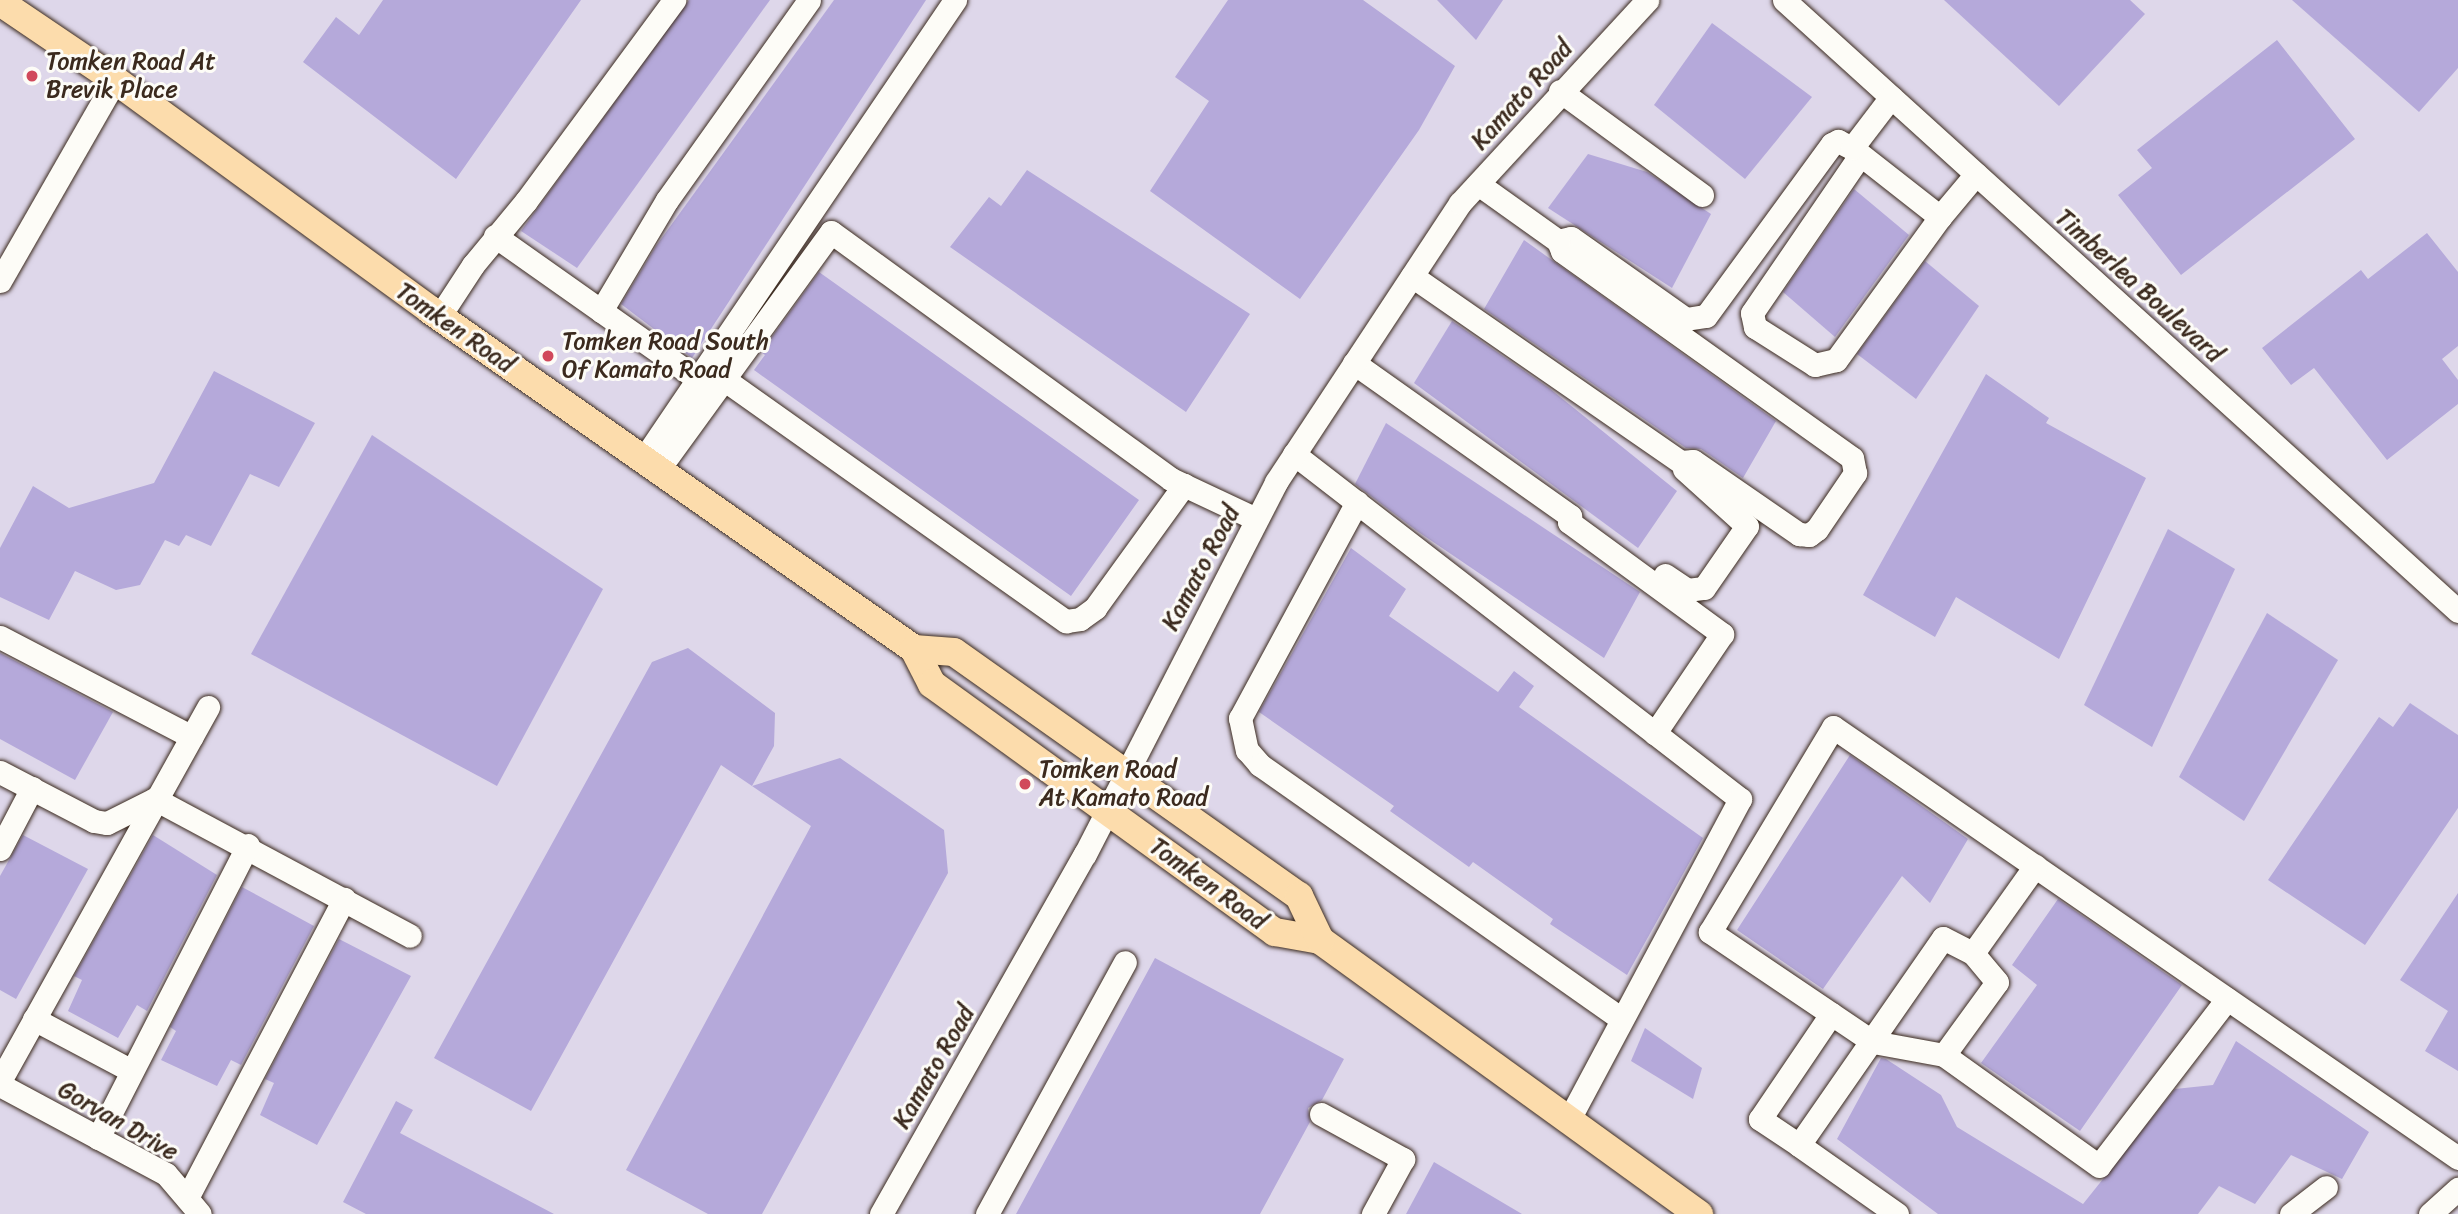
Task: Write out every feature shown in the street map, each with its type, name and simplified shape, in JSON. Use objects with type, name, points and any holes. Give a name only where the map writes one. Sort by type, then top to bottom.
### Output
[{"type":"main road","name":"Tomken Road","points":[[0,2],[116,80],[439,317],[914,649],[932,684],[1275,932],[1320,940],[1699,1214]]},
{"type":"main road","name":"Tomken Road","points":[[914,649],[954,652],[1299,896],[1320,940]]},
{"type":"street","points":[[439,317],[495,236],[674,0]]},
{"type":"street","points":[[601,311],[667,200],[809,0]]},
{"type":"street","points":[[651,465],[696,378],[955,0]]},
{"type":"street","name":"Kamato Road","points":[[881,1214],[1085,853],[1124,772],[1256,519],[1294,454],[1412,276],[1478,184],[1560,91],[1647,0]]},
{"type":"street","name":"Timberlea Boulevard","points":[[1784,0],[2458,611]]},
{"type":"street","points":[[1,276],[116,80]]},
{"type":"street","points":[[1560,91],[1702,195]]},
{"type":"street","points":[[1891,97],[1752,313],[1755,327],[1815,365],[1836,360],[1940,217],[1976,174]]},
{"type":"street","points":[[1558,241],[1572,238],[1686,319],[1696,320],[1715,310],[1832,144],[1838,141],[1940,217]]},
{"type":"street","points":[[1478,184],[1558,241],[1562,251],[1856,464],[1855,473],[1809,535],[1799,534],[1693,461],[1681,462]]},
{"type":"street","points":[[651,465],[725,380],[831,232],[1184,485],[1256,519]]},
{"type":"street","points":[[495,236],[696,378]]},
{"type":"street","points":[[1412,276],[1681,462],[1686,473],[1747,526],[1697,593],[1577,513],[1570,516]]},
{"type":"street","points":[[1354,363],[1570,516]]},
{"type":"street","points":[[725,380],[1066,621],[1080,619],[1095,608],[1184,485]]},
{"type":"street","points":[[1294,454],[1740,799],[1569,1119]]},
{"type":"street","points":[[1357,502],[1240,718],[1247,750],[1260,765],[1622,1019]]},
{"type":"street","points":[[1570,516],[1569,522],[1722,634],[1655,733]]},
{"type":"street","points":[[0,637],[192,737]]},
{"type":"street","points":[[0,1083],[208,707]]},
{"type":"street","points":[[2227,999],[2099,1166],[1944,1055],[1870,1040],[1710,932],[1833,727],[2458,1158]]},
{"type":"street","points":[[0,772],[94,821],[107,823],[155,799]]},
{"type":"street","points":[[0,849],[32,789]]},
{"type":"street","points":[[155,799],[248,845],[410,936]]},
{"type":"street","points":[[98,1138],[130,1070],[248,845]]},
{"type":"street","points":[[1973,953],[2035,866]]},
{"type":"street","points":[[193,1206],[344,899]]},
{"type":"street","points":[[1799,1145],[1943,938],[1973,953],[1997,982],[1944,1055]]},
{"type":"street","points":[[987,1214],[1125,962]]},
{"type":"street","points":[[1831,1014],[1760,1119],[1897,1214]]},
{"type":"street","points":[[34,1019],[130,1070]]},
{"type":"street","name":"Gorvan Drive","points":[[0,1083],[166,1174],[193,1206]]},
{"type":"street","points":[[1321,1114],[1403,1159],[1373,1214]]},
{"type":"street","points":[[2291,1214],[2326,1187]]},
{"type":"street","points":[[2430,1214],[2458,1189]]},
{"type":"shaded area","points":[[0,0],[2458,0],[2458,1214],[0,1214]]},
{"type":"building","points":[[383,0],[581,0],[456,179],[303,62],[336,17],[359,35]]},
{"type":"building","points":[[689,0],[770,0],[577,268],[521,231]]},
{"type":"building","points":[[834,0],[926,0],[692,358],[621,304],[656,246]]},
{"type":"building","points":[[1228,0],[1363,0],[1455,66],[1419,130],[1300,299],[1150,191],[1209,101],[1175,77]]},
{"type":"building","points":[[1437,0],[1503,0],[1476,40]]},
{"type":"building","points":[[1944,0],[2130,0],[2145,14],[2059,106]]},
{"type":"building","points":[[2292,0],[2458,0],[2458,68],[2419,112]]},
{"type":"building","points":[[1712,23],[1812,97],[1745,179],[1654,105]]},
{"type":"building","points":[[2277,40],[2355,139],[2181,275],[2118,195],[2152,168],[2137,150]]},
{"type":"building","points":[[1588,154],[1647,172],[1711,214],[1672,288],[1548,208]]},
{"type":"building","points":[[1027,170],[1250,314],[1186,412],[950,247],[989,197],[1001,206]]},
{"type":"building","points":[[1854,189],[1909,235],[1835,337],[1783,292]]},
{"type":"building","points":[[2427,233],[2458,272],[2458,346],[2442,359],[2458,380],[2458,404],[2387,460],[2314,368],[2291,385],[2262,348],[2361,270],[2368,279]]},
{"type":"building","points":[[1524,240],[1776,421],[1743,478],[1701,449],[1686,448],[1484,309]]},
{"type":"building","points":[[1925,261],[1979,306],[1916,399],[1857,354]]},
{"type":"building","points":[[819,272],[1139,500],[1071,596],[754,370],[765,355],[761,352]]},
{"type":"building","points":[[1452,321],[1549,388],[1677,491],[1638,548],[1414,383]]},
{"type":"building","points":[[214,371],[315,423],[279,487],[250,474],[211,546],[186,535],[179,546],[165,540],[140,585],[116,590],[75,571],[49,620],[0,597],[0,548],[33,486],[69,508],[154,483]]},
{"type":"building","points":[[1986,374],[2049,418],[2046,423],[2146,478],[2059,659],[1956,597],[1935,637],[1863,595]]},
{"type":"building","points":[[1386,423],[1640,592],[1604,658],[1417,531],[1355,484]]},
{"type":"building","points":[[372,435],[603,589],[497,786],[251,654]]},
{"type":"building","points":[[2168,529],[2235,569],[2152,747],[2084,705]]},
{"type":"building","points":[[1351,548],[1406,589],[1389,616],[1498,692],[1514,671],[1534,686],[1519,707],[1703,838],[1627,975],[1550,924],[1553,919],[1473,862],[1469,867],[1390,811],[1394,806],[1259,712]]},
{"type":"building","points":[[2267,613],[2338,660],[2244,821],[2179,777]]},
{"type":"building","points":[[688,648],[775,713],[774,746],[752,786],[721,765],[531,1111],[434,1058],[652,662]]},
{"type":"building","points":[[0,653],[113,712],[75,780],[0,739]]},
{"type":"building","points":[[2410,703],[2458,735],[2458,808],[2365,945],[2268,880],[2379,717],[2393,727]]},
{"type":"building","points":[[1850,755],[1968,839],[1930,903],[1902,876],[1823,989],[1737,930]]},
{"type":"building","points":[[840,758],[944,830],[948,873],[762,1214],[708,1214],[626,1170],[811,826],[752,786]]},
{"type":"building","points":[[23,835],[88,869],[16,999],[0,990],[0,876]]},
{"type":"building","points":[[153,835],[217,875],[147,1011],[137,1005],[118,1038],[68,1011],[82,980],[74,976]]},
{"type":"building","points":[[242,887],[314,926],[241,1065],[231,1060],[217,1086],[161,1060],[176,1031],[170,1027]]},
{"type":"building","points":[[2458,893],[2458,1071],[2425,1051],[2448,1011],[2400,980]]},
{"type":"building","points":[[2058,899],[2182,985],[2080,1131],[1981,1063],[2037,985],[2012,965]]},
{"type":"building","points":[[339,939],[411,976],[317,1145],[260,1115],[274,1083],[265,1079]]},
{"type":"building","points":[[1155,958],[1344,1059],[1322,1100],[1308,1108],[1310,1122],[1260,1214],[1016,1214]]},
{"type":"building","points":[[1645,1028],[1702,1068],[1693,1099],[1631,1061]]},
{"type":"building","points":[[2236,1041],[2369,1132],[2342,1179],[2291,1155],[2255,1204],[2219,1186],[2198,1214],[1938,1214],[1837,1139],[1881,1058],[1886,1059],[1941,1095],[1957,1127],[2083,1204],[2175,1089],[2213,1085]]},
{"type":"building","points":[[396,1101],[413,1110],[400,1133],[554,1214],[366,1214],[343,1202]]},
{"type":"building","points":[[1434,1162],[1522,1214],[1406,1214]]},
{"type":"place","name":"Tomken Road At Brevik Place","points":[[32,76]]},
{"type":"place","name":"Tomken Road South Of Kamato Road","points":[[548,356]]},
{"type":"place","name":"Tomken Road At Kamato Road","points":[[1025,784]]}]
